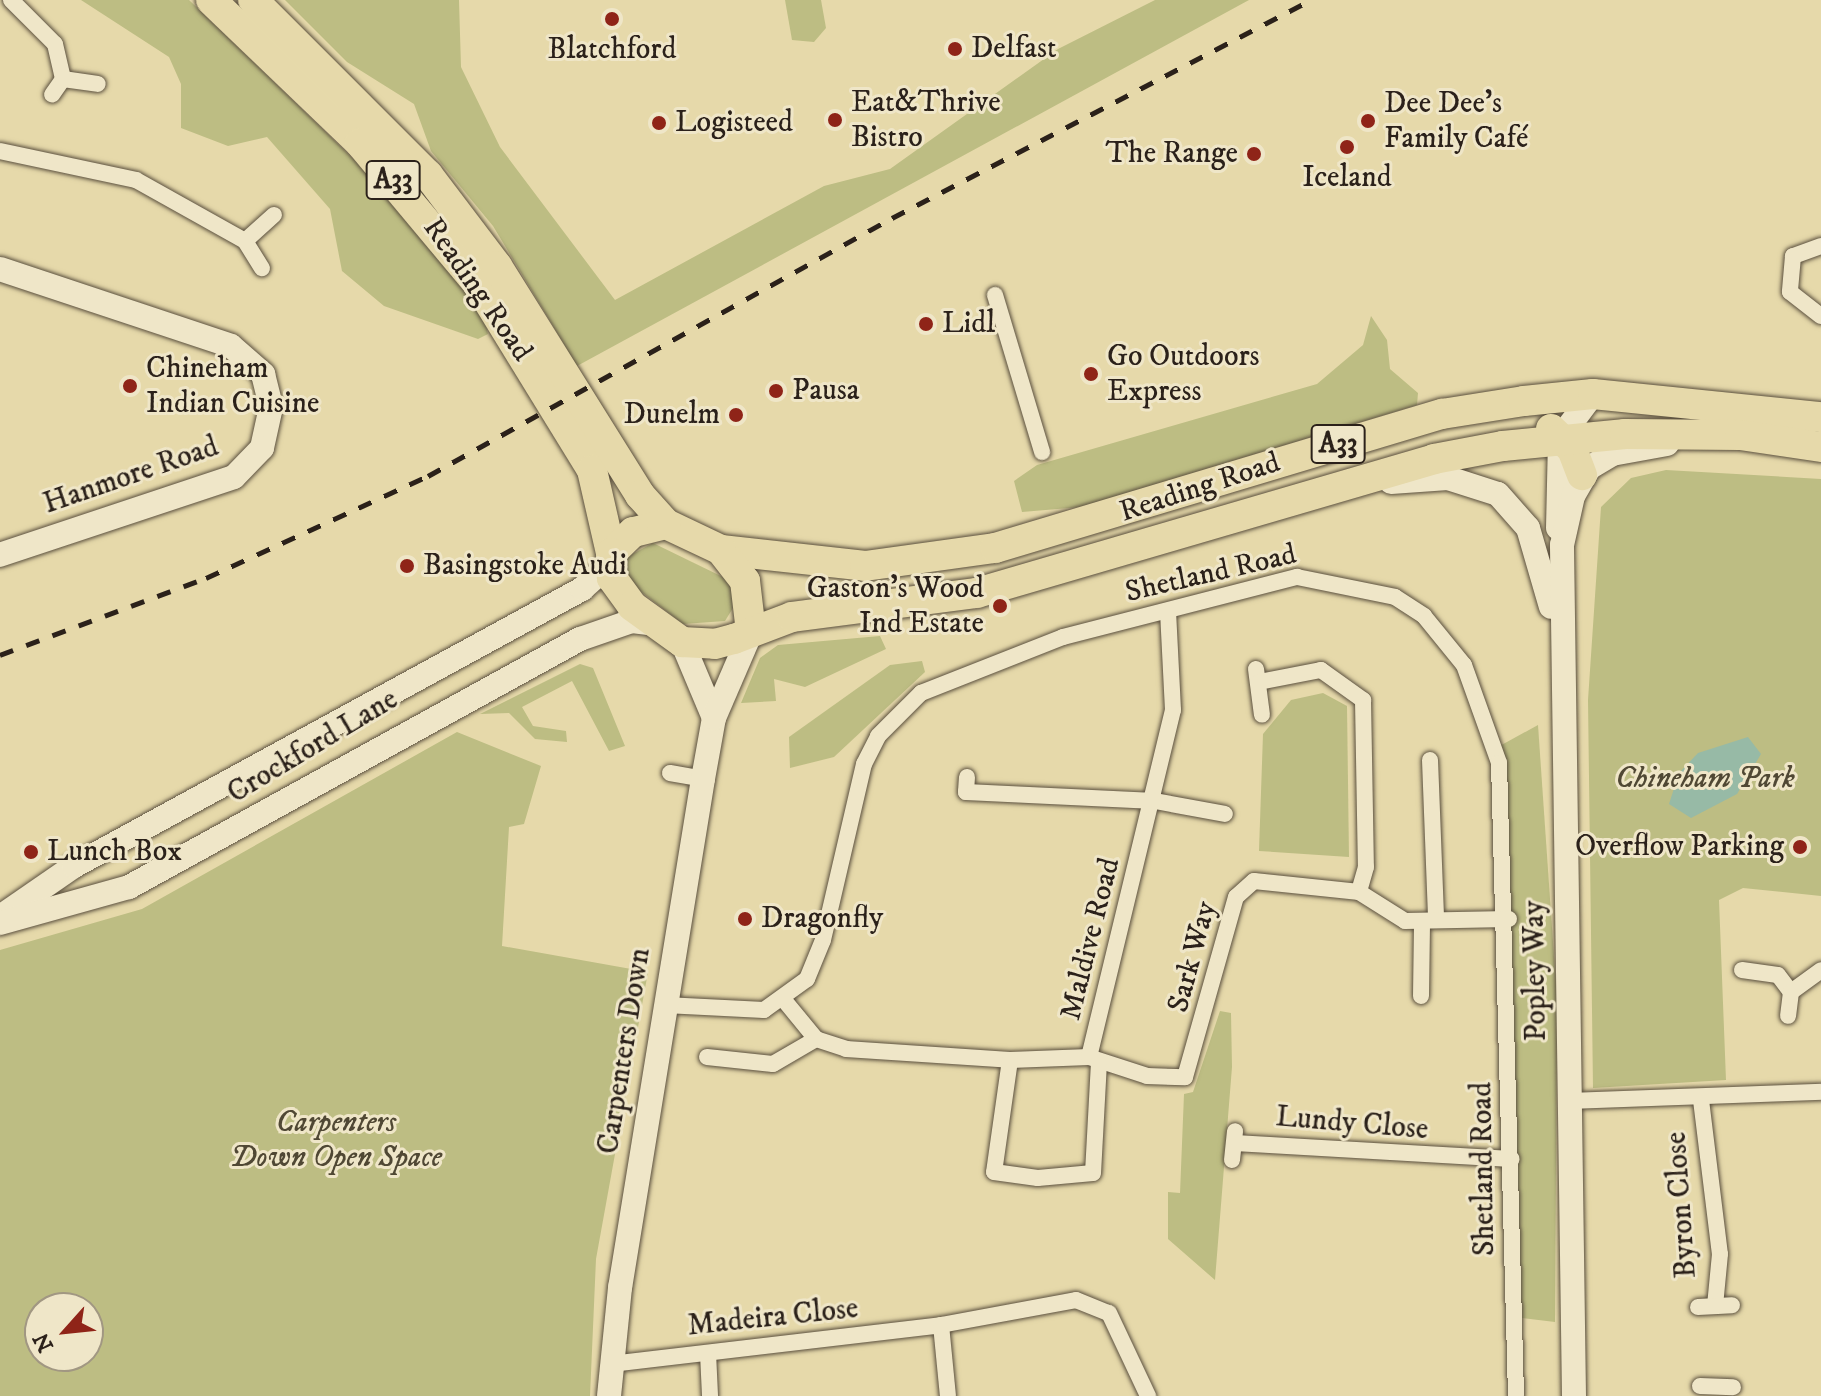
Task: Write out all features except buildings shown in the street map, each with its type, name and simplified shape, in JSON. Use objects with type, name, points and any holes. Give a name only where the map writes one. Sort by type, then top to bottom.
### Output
[{"type":"highway","name":"Reading Road","points":[[211,0],[360,143],[477,283],[592,470],[610,559]]},
{"type":"highway","name":"Reading Road","points":[[253,0],[428,175],[497,266],[640,495],[666,524]]},
{"type":"highway","name":"Reading Road","points":[[721,550],[865,566],[1023,543],[1442,414],[1593,394],[1821,417]]},
{"type":"highway","name":"A33","points":[[1215,482],[1238,486],[1433,432],[1492,424],[1542,423],[1560,438]]},
{"type":"highway","name":"Reading Road","points":[[751,632],[842,608],[977,593],[1434,459],[1560,438],[1740,435],[1821,447]]},
{"type":"highway","points":[[1560,438],[1582,475]]},
{"type":"highway","points":[[610,559],[633,532],[666,524]]},
{"type":"highway","name":"A33","points":[[610,559],[618,592],[655,624],[682,642],[715,644],[751,632],[745,581],[721,550],[666,524]]},
{"type":"street","points":[[11,0],[55,44],[63,79],[52,95]]},
{"type":"street","points":[[63,79],[98,84]]},
{"type":"street","points":[[0,151],[136,180],[245,241],[262,268]]},
{"type":"street","points":[[245,241],[274,215]]},
{"type":"street","points":[[1821,246],[1793,256],[1790,292],[1821,316]]},
{"type":"street","name":"Hanmore Road","points":[[0,269],[231,346],[271,389],[262,448],[234,477],[0,555]]},
{"type":"street","points":[[995,295],[1042,452]]},
{"type":"street","name":"Popley Way","points":[[1574,1396],[1562,545],[1554,475],[1560,438],[1593,394]]},
{"type":"street","points":[[1582,475],[1612,454],[1740,435]]},
{"type":"street","name":"Popley Way","points":[[1562,545],[1582,475]]},
{"type":"street","points":[[1338,486],[1448,478],[1498,494],[1528,528],[1543,562],[1563,675]]},
{"type":"street","name":"Crockford Lane","points":[[0,920],[74,866],[422,665],[582,589],[610,559]]},
{"type":"street","name":"Shetland Road","points":[[784,1000],[817,960],[864,764],[898,713],[940,683],[998,658],[1297,577],[1360,585],[1424,616],[1464,665],[1486,710],[1499,763],[1509,919],[1516,1396]]},
{"type":"street","name":"Maldive Road","points":[[816,1039],[846,1049],[1010,1060],[1094,1060],[1155,801],[1173,710],[1168,611]]},
{"type":"street","name":"Crockford Lane","points":[[0,920],[129,887],[580,639],[632,621],[655,624]]},
{"type":"street","name":"Carpenters Down","points":[[609,1396],[611,1364],[665,1005],[714,718],[751,632]]},
{"type":"street","points":[[682,642],[714,718]]},
{"type":"street","points":[[1262,715],[1257,676],[1321,670],[1363,700],[1366,867],[1359,892]]},
{"type":"street","points":[[1421,996],[1429,920],[1430,760]]},
{"type":"street","points":[[670,773],[703,779]]},
{"type":"street","points":[[967,777],[966,792],[1155,801],[1225,814]]},
{"type":"street","name":"Sark Way","points":[[1094,1060],[1147,1076],[1185,1077],[1236,897],[1254,881],[1359,892],[1405,921],[1509,919]]},
{"type":"street","points":[[1742,970],[1770,970],[1791,992]]},
{"type":"street","points":[[1788,1016],[1791,992],[1821,970]]},
{"type":"street","points":[[665,1005],[739,1014],[784,1000],[816,1039],[773,1064],[704,1054]]},
{"type":"street","points":[[1010,1060],[994,1172],[1038,1178],[1093,1173],[1094,1060]]},
{"type":"street","points":[[1570,1101],[1701,1100],[1821,1092]]},
{"type":"street","name":"Byron Close","points":[[1701,1100],[1720,1254],[1715,1306]]},
{"type":"street","name":"Lundy Close","points":[[1234,1145],[1512,1159]]},
{"type":"street","name":"Madeira Close","points":[[611,1364],[941,1325],[1076,1300],[1109,1313],[1148,1396]]},
{"type":"street","points":[[941,1325],[948,1396]]},
{"type":"street","points":[[708,1353],[710,1396]]},
{"type":"street","points":[[1710,1389],[1733,1387]]},
{"type":"green space","points":[[81,0],[189,0],[401,205],[482,309],[488,334],[478,339],[384,306],[342,271],[330,209],[267,137],[228,146],[181,128],[181,84],[169,57]]},
{"type":"green space","points":[[285,0],[459,0],[461,67],[500,147],[615,300],[824,186],[890,169],[1058,49],[1155,0],[1249,0],[577,366],[493,226],[431,151],[414,104],[347,62]]},
{"type":"green space","points":[[785,0],[821,0],[826,28],[814,42],[792,40]]},
{"type":"green space","points":[[1371,316],[1387,340],[1390,369],[1418,393],[1417,405],[1081,507],[1022,512],[1014,481],[1037,465],[1317,384],[1363,345]]},
{"type":"green space","name":"Chineham Park","points":[[1666,470],[1821,479],[1821,896],[1743,888],[1719,900],[1726,1080],[1593,1088],[1588,700],[1601,507],[1631,478]]},
{"type":"green space","points":[[653,543],[731,581],[736,603],[725,621],[683,624],[626,580],[627,557]]},
{"type":"green space","points":[[880,636],[886,649],[805,687],[774,679],[776,701],[741,703],[760,658],[778,645]]},
{"type":"green space","points":[[922,661],[925,672],[834,757],[790,768],[789,737],[890,665]]},
{"type":"green space","points":[[580,664],[593,668],[625,746],[609,751],[572,681],[522,707],[533,726],[566,731],[567,742],[535,739],[509,713],[480,714]]},
{"type":"green space","points":[[1323,693],[1347,706],[1349,857],[1259,851],[1263,734],[1291,700]]},
{"type":"green space","points":[[1538,725],[1557,1000],[1555,1322],[1515,1317],[1496,748]]},
{"type":"green space","name":"Carpenters Down Open Space","points":[[457,732],[541,766],[524,824],[509,827],[502,946],[648,972],[596,1259],[590,1396],[0,1396],[0,950],[142,909]]},
{"type":"green space","points":[[1220,1011],[1231,1013],[1232,1067],[1215,1280],[1168,1239],[1168,1192],[1180,1193],[1184,1094],[1193,1092]]},
{"type":"shaded area","points":[[1748,737],[1761,754],[1737,794],[1691,818],[1669,804],[1679,773],[1698,753]]},
{"type":"railway","points":[[0,655],[206,578],[428,476],[892,218],[1310,0]]},
{"type":"place","name":"Blatchford","points":[[612,19]]},
{"type":"place","name":"Delfast","points":[[955,49]]},
{"type":"place","name":"Eat&Thrive Bistro","points":[[835,120]]},
{"type":"place","name":"Dee Dee's Family Café","points":[[1368,121]]},
{"type":"place","name":"Logisteed","points":[[659,123]]},
{"type":"place","name":"Iceland","points":[[1347,147]]},
{"type":"place","name":"The Range","points":[[1254,154]]},
{"type":"place","name":"Lidl","points":[[926,324]]},
{"type":"place","name":"Go Outdoors Express","points":[[1091,374]]},
{"type":"place","name":"Chineham Indian Cuisine","points":[[130,386]]},
{"type":"place","name":"Pausa","points":[[776,391]]},
{"type":"place","name":"Dunelm","points":[[736,415]]},
{"type":"place","name":"Basingstoke Audi","points":[[407,566]]},
{"type":"place","name":"Gaston's Wood Ind Estate","points":[[1000,606]]},
{"type":"place","name":"Overflow Parking","points":[[1800,847]]},
{"type":"place","name":"Lunch Box","points":[[31,852]]},
{"type":"place","name":"Dragonfly","points":[[745,919]]}]
